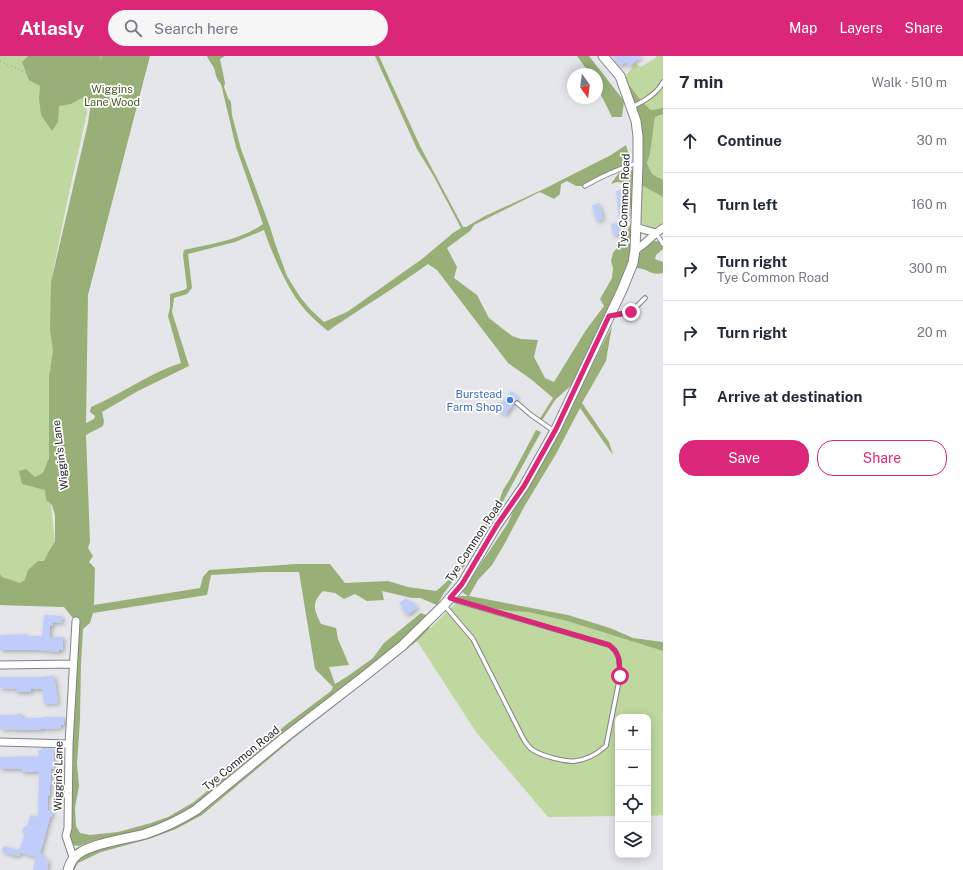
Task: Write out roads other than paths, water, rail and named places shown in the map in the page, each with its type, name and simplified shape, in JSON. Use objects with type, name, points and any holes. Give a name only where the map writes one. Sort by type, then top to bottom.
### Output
[{"type":"street","name":"Tye Common Road","points":[[73,858],[85,850],[98,845],[145,834],[163,827],[180,820],[196,810],[284,738],[402,646],[447,602],[462,584],[497,525],[524,486],[554,431],[633,263],[635,250],[638,163],[638,136],[636,121],[620,76],[603,56]]},
{"type":"street","points":[[635,227],[656,233]]},
{"type":"street","points":[[635,250],[640,248],[663,228]]},
{"type":"street","name":"Wiggin's Lane","points":[[73,858],[66,836],[68,828],[69,744],[76,622]]},
{"type":"street","points":[[0,665],[73,664]]},
{"type":"street","points":[[0,742],[69,744]]},
{"type":"street","points":[[68,870],[73,858]]},
{"type":"lane","points":[[632,108],[653,94],[663,82]]},
{"type":"lane","points":[[585,186],[620,168],[638,163]]},
{"type":"lane","points":[[656,233],[663,244]]},
{"type":"lane","points":[[609,316],[631,312],[645,298]]},
{"type":"lane","points":[[517,403],[554,431]]},
{"type":"lane","points":[[447,602],[609,645],[616,650],[619,659],[620,676],[606,746],[592,755],[575,761],[540,754],[526,745],[473,639],[447,602]]},
{"type":"place","name":"Burstead Farm Shop","points":[[510,400]]},
{"type":"park label","name":"Wiggins Lane Wood","points":[[112,95]]}]
